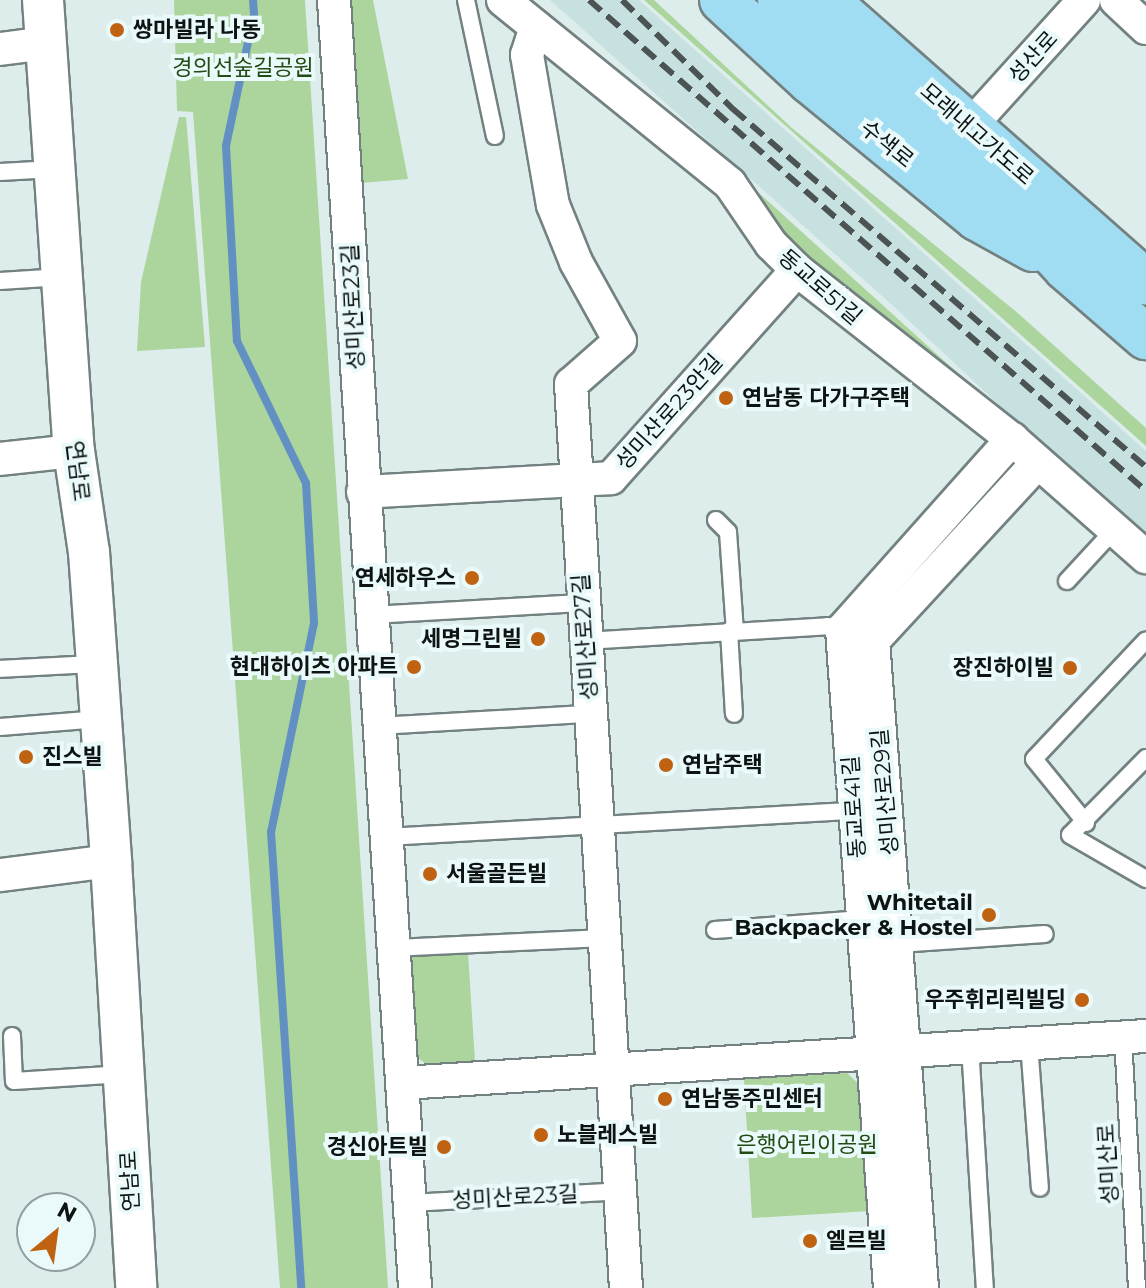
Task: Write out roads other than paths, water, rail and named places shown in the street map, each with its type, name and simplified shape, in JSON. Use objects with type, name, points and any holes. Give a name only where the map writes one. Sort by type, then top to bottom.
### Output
[{"type":"main road","name":"수색로","points":[[722,0],[810,81],[977,218],[1066,268]]},
{"type":"main road","name":"모래내고가도로","points":[[780,0],[998,194],[1066,268]]},
{"type":"main road","name":"모래내고가도로","points":[[826,0],[1137,274]]},
{"type":"main road","points":[[854,0],[1053,180],[1137,274]]},
{"type":"main road","points":[[1066,268],[1146,337]]},
{"type":"street","name":"연남로","points":[[43,0],[74,451],[89,552],[136,1288]]},
{"type":"street","name":"성미산로23길","points":[[334,0],[415,1288]]},
{"type":"street","name":"동교로51길","points":[[503,0],[730,184],[771,244],[797,270],[1012,439],[1146,557]]},
{"type":"street","name":"성산로","points":[[982,113],[1084,0]]},
{"type":"street","points":[[1116,0],[1146,28]]},
{"type":"street","name":"성미산로27길","points":[[536,27],[527,55],[553,205],[576,262],[620,341],[571,384],[602,938],[626,1288]]},
{"type":"street","points":[[0,49],[46,43]]},
{"type":"street","name":"성미산로23안길","points":[[363,492],[611,478],[797,270]]},
{"type":"street","points":[[842,630],[1012,439]]},
{"type":"street","points":[[0,459],[74,451]]},
{"type":"street","points":[[873,641],[1038,462]]},
{"type":"street","name":"동교로41길","points":[[842,630],[890,1288]]},
{"type":"street","name":"성미산로29길","points":[[873,641],[907,1050],[922,1288]]},
{"type":"street","points":[[0,875],[111,861]]},
{"type":"street","points":[[403,1083],[1134,1037]]},
{"type":"lane","points":[[466,0],[495,136]]},
{"type":"lane","points":[[0,172],[56,169]]},
{"type":"lane","points":[[0,281],[62,277]]},
{"type":"lane","points":[[716,520],[728,532],[734,714]]},
{"type":"lane","points":[[1067,581],[1115,529]]},
{"type":"lane","points":[[371,615],[582,603]]},
{"type":"lane","points":[[585,641],[828,626],[873,641]]},
{"type":"lane","points":[[1086,823],[1034,759],[1146,640]]},
{"type":"lane","points":[[0,669],[95,664]]},
{"type":"lane","points":[[378,726],[589,714]]},
{"type":"lane","points":[[0,727],[100,719]]},
{"type":"lane","points":[[1146,758],[1086,823],[1070,835],[1146,879]]},
{"type":"lane","name":"성미산로29길","points":[[597,827],[854,811]]},
{"type":"lane","points":[[385,837],[597,827]]},
{"type":"lane","points":[[715,930],[863,919]]},
{"type":"lane","points":[[898,944],[1045,934]]},
{"type":"lane","points":[[393,948],[602,938]]},
{"type":"lane","points":[[12,1036],[14,1081],[124,1074]]},
{"type":"lane","name":"성미산로","points":[[1134,1037],[1137,1288]]},
{"type":"lane","points":[[1029,1043],[1040,1188]]},
{"type":"lane","points":[[970,1046],[985,1288]]},
{"type":"lane","name":"성미산로23길","points":[[409,1203],[621,1191]]},
{"type":"waterway","points":[[253,0],[254,14],[226,146],[237,341],[306,483],[314,623],[271,832],[301,1288]]},
{"type":"railway","points":[[589,0],[1146,491]]},
{"type":"railway","points":[[622,0],[733,109],[1146,467]]},
{"type":"place","name":"쌍마빌라 나동","points":[[117,30]]},
{"type":"place","name":"연남동 다가구주택","points":[[726,398]]},
{"type":"place","name":"연세하우스","points":[[472,578]]},
{"type":"place","name":"세명그린빌","points":[[538,639]]},
{"type":"place","name":"현대하이츠 아파트","points":[[414,667]]},
{"type":"place","name":"장진하이빌","points":[[1070,668]]},
{"type":"place","name":"진스빌","points":[[26,757]]},
{"type":"place","name":"연남주택","points":[[666,765]]},
{"type":"place","name":"서울골든빌","points":[[430,874]]},
{"type":"place","name":"Whitetail Backpacker & Hostel","points":[[989,915]]},
{"type":"place","name":"우주휘리릭빌딩","points":[[1082,1000]]},
{"type":"place","name":"연남동주민센터","points":[[665,1099]]},
{"type":"place","name":"노블레스빌","points":[[541,1135]]},
{"type":"place","name":"경신아트빌","points":[[444,1147]]},
{"type":"place","name":"엘르빌","points":[[810,1241]]},
{"type":"park label","name":"경의선숲길공원","points":[[243,68]]},
{"type":"park label","name":"은행어린이공원","points":[[807,1145]]}]
